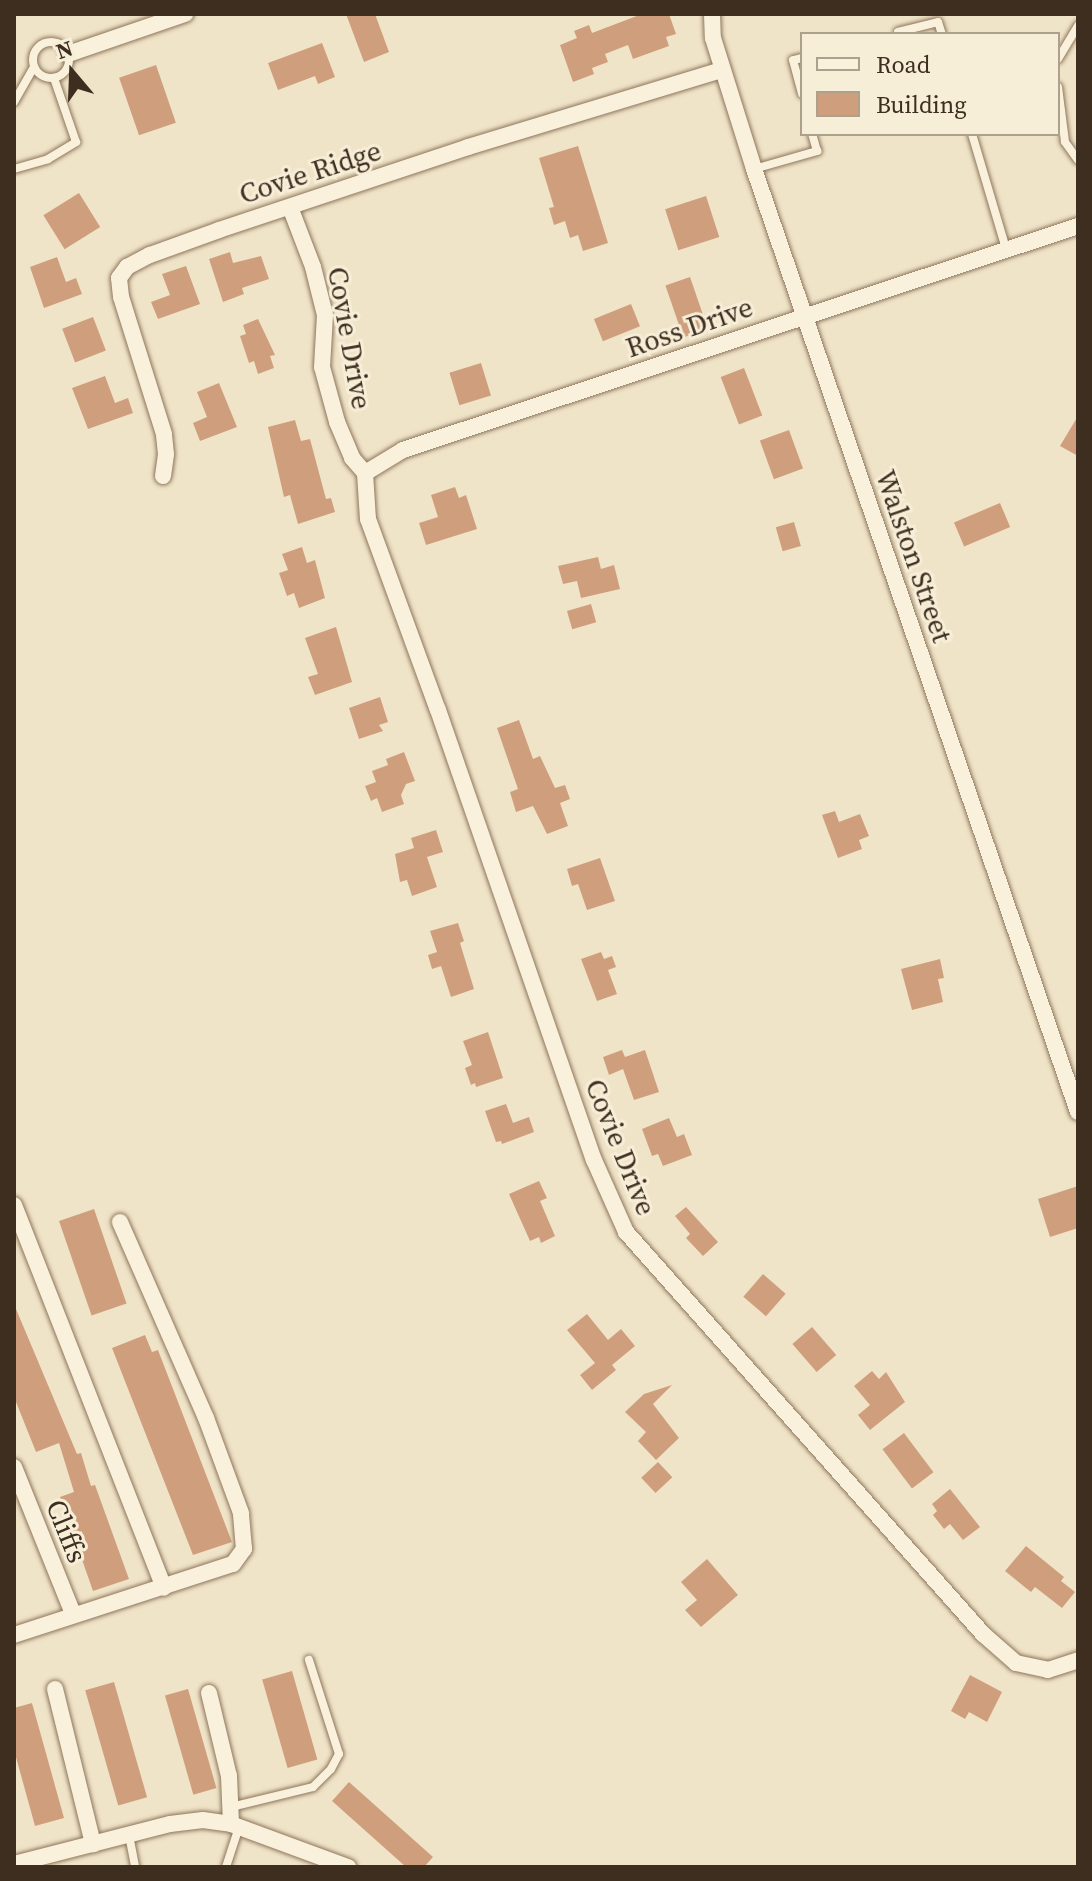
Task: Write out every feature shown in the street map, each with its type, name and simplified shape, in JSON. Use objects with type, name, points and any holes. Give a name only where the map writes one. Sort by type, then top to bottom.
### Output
[{"type":"street","points":[[68,54],[185,14]]},
{"type":"street","name":"Walston Street","points":[[712,14],[722,70],[754,169],[1078,1112]]},
{"type":"street","name":"Covie Ridge","points":[[163,476],[166,454],[164,434],[121,297],[119,278],[127,267],[150,255],[468,147],[722,70]]},
{"type":"street","name":"Covie Drive","points":[[290,207],[313,267],[325,315],[322,367],[337,422],[352,458],[365,473],[368,519],[438,710],[598,1172],[626,1232],[983,1634],[1016,1663],[1048,1670],[1078,1660]]},
{"type":"street","name":"Ross Drive","points":[[365,473],[403,450],[1078,226]]},
{"type":"street","points":[[14,1205],[164,1588]]},
{"type":"street","points":[[14,1635],[233,1564],[244,1549],[241,1513],[206,1418],[120,1222]]},
{"type":"street","name":"Cliffs","points":[[14,1467],[73,1614]]},
{"type":"street","points":[[55,1689],[93,1844]]},
{"type":"street","points":[[209,1693],[229,1776],[233,1820]]},
{"type":"street","points":[[14,1864],[170,1824],[233,1820],[348,1867]]},
{"type":"lane","points":[[1060,56],[1078,24],[1076,14]]},
{"type":"lane","points":[[898,32],[938,22],[941,32]]},
{"type":"lane","points":[[14,102],[34,67],[33,55],[44,43],[56,42],[68,54],[65,71],[54,78],[42,76],[34,67]]},
{"type":"lane","points":[[800,58],[793,60],[800,86]]},
{"type":"lane","points":[[14,169],[48,159],[76,142],[54,78]]},
{"type":"lane","points":[[1060,103],[1065,142],[1078,160]]},
{"type":"lane","points":[[754,169],[817,151],[813,136]]},
{"type":"lane","points":[[973,136],[1006,249]]},
{"type":"lane","points":[[226,1867],[233,1820],[313,1787],[331,1769],[339,1754],[309,1660]]},
{"type":"lane","points":[[129,1834],[135,1867]]},
{"type":"building","points":[[346,14],[375,14],[389,52],[364,62]]},
{"type":"building","points":[[642,14],[669,14],[676,34],[666,37],[669,46],[633,59],[628,45],[605,54],[608,62],[592,68],[594,74],[573,82],[560,45],[577,38],[574,31],[589,25],[592,33]]},
{"type":"building","points":[[322,43],[335,77],[318,84],[315,76],[278,90],[268,63]]},
{"type":"building","points":[[156,65],[176,123],[139,135],[119,78]]},
{"type":"building","points":[[578,146],[608,243],[583,251],[578,235],[570,238],[565,221],[554,225],[549,208],[554,207],[539,158]]},
{"type":"building","points":[[79,193],[100,227],[65,249],[43,215]]},
{"type":"building","points":[[706,196],[719,237],[678,250],[665,209]]},
{"type":"building","points":[[230,252],[233,263],[261,256],[269,279],[242,288],[244,294],[223,302],[209,259]]},
{"type":"building","points":[[57,257],[66,282],[76,278],[82,294],[44,308],[30,267]]},
{"type":"building","points":[[186,266],[200,304],[158,319],[151,302],[170,295],[162,274]]},
{"type":"building","points":[[690,277],[708,329],[683,337],[665,285]]},
{"type":"building","points":[[631,304],[640,326],[603,341],[594,319]]},
{"type":"building","points":[[93,317],[106,351],[75,362],[62,329]]},
{"type":"building","points":[[258,319],[275,355],[270,356],[274,368],[258,374],[254,361],[249,363],[240,336],[246,334],[243,325]]},
{"type":"building","points":[[481,363],[491,396],[459,405],[449,373]]},
{"type":"building","points":[[744,368],[762,416],[739,425],[721,377]]},
{"type":"building","points":[[105,376],[115,403],[128,398],[133,413],[88,429],[72,388]]},
{"type":"building","points":[[219,383],[237,427],[200,441],[193,423],[207,417],[197,392]]},
{"type":"building","points":[[1078,416],[1078,456],[1060,446]]},
{"type":"building","points":[[295,420],[301,441],[310,439],[326,499],[331,498],[335,512],[298,524],[290,495],[284,497],[268,427]]},
{"type":"building","points":[[789,430],[803,469],[774,479],[760,441]]},
{"type":"building","points":[[455,487],[459,498],[466,495],[477,529],[426,545],[419,523],[438,517],[431,495]]},
{"type":"building","points":[[1000,503],[1010,527],[964,546],[954,523]]},
{"type":"building","points":[[794,522],[801,546],[783,551],[776,527]]},
{"type":"building","points":[[302,547],[307,563],[315,560],[325,598],[299,608],[294,593],[287,596],[279,573],[288,570],[282,554]]},
{"type":"building","points":[[598,557],[601,569],[614,565],[620,589],[581,598],[577,581],[563,584],[558,566]]},
{"type":"building","points":[[591,604],[596,622],[572,629],[567,611]]},
{"type":"building","points":[[336,627],[352,682],[315,695],[308,677],[318,674],[305,638]]},
{"type":"building","points":[[380,697],[388,722],[379,725],[383,731],[359,739],[349,708]]},
{"type":"building","points":[[519,720],[533,759],[540,756],[555,788],[565,785],[570,799],[560,803],[568,826],[547,834],[533,806],[516,812],[510,792],[518,789],[497,728]]},
{"type":"building","points":[[404,752],[415,781],[406,784],[401,795],[404,804],[382,812],[377,798],[371,801],[365,786],[376,782],[372,771],[388,765],[386,759]]},
{"type":"building","points":[[835,811],[839,822],[860,814],[869,836],[859,840],[862,849],[838,858],[822,815]]},
{"type":"building","points":[[436,830],[443,852],[427,857],[437,887],[412,896],[407,880],[400,882],[395,854],[414,848],[411,838]]},
{"type":"building","points":[[600,858],[615,901],[587,910],[578,884],[572,886],[567,869]]},
{"type":"building","points":[[458,923],[464,941],[460,943],[474,989],[451,997],[441,966],[432,969],[428,955],[437,952],[430,931]]},
{"type":"building","points":[[601,952],[604,959],[612,956],[616,967],[608,970],[617,994],[597,1001],[581,959]]},
{"type":"building","points":[[940,959],[944,978],[938,979],[943,1002],[912,1010],[901,969]]},
{"type":"building","points":[[488,1032],[503,1078],[476,1087],[475,1083],[471,1085],[465,1068],[472,1065],[463,1041]]},
{"type":"building","points":[[622,1050],[625,1057],[645,1050],[659,1092],[634,1100],[623,1069],[609,1075],[603,1057]]},
{"type":"building","points":[[506,1104],[513,1123],[529,1117],[534,1132],[502,1144],[501,1141],[496,1142],[485,1111]]},
{"type":"building","points":[[669,1118],[677,1137],[684,1134],[692,1155],[663,1166],[658,1154],[652,1156],[642,1129]]},
{"type":"building","points":[[539,1181],[547,1198],[540,1201],[555,1236],[541,1243],[539,1237],[530,1241],[509,1194]]},
{"type":"building","points":[[1078,1186],[1078,1228],[1050,1237],[1038,1199]]},
{"type":"building","points":[[686,1207],[718,1242],[703,1256],[686,1238],[690,1234],[675,1216]]},
{"type":"building","points":[[94,1209],[127,1304],[92,1316],[59,1221]]},
{"type":"building","points":[[763,1274],[786,1294],[766,1316],[743,1297]]},
{"type":"building","points":[[16,1309],[77,1454],[81,1453],[91,1486],[95,1485],[129,1579],[93,1591],[60,1497],[74,1492],[59,1443],[36,1452],[14,1397]]},
{"type":"building","points":[[587,1314],[608,1340],[621,1329],[635,1346],[612,1365],[616,1370],[592,1390],[580,1375],[595,1363],[567,1330]]},
{"type":"building","points":[[812,1327],[836,1355],[817,1372],[792,1344]]},
{"type":"building","points":[[145,1335],[152,1352],[158,1350],[232,1542],[193,1555],[112,1348]]},
{"type":"building","points":[[872,1371],[879,1379],[886,1372],[905,1402],[870,1430],[858,1415],[870,1405],[854,1386]]},
{"type":"building","points":[[672,1385],[653,1404],[679,1438],[656,1460],[638,1441],[646,1432],[625,1412],[644,1394]]},
{"type":"building","points":[[904,1433],[933,1472],[912,1488],[882,1449]]},
{"type":"building","points":[[658,1462],[672,1477],[656,1493],[641,1478]]},
{"type":"building","points":[[950,1489],[980,1527],[963,1540],[950,1524],[944,1529],[933,1515],[937,1511],[932,1504]]},
{"type":"building","points":[[1026,1546],[1064,1577],[1061,1581],[1075,1592],[1062,1608],[1035,1587],[1031,1592],[1005,1571]]},
{"type":"building","points":[[707,1559],[738,1595],[701,1627],[685,1610],[697,1600],[681,1582]]},
{"type":"building","points":[[292,1671],[317,1759],[288,1768],[262,1680]]},
{"type":"building","points":[[970,1675],[1002,1692],[987,1722],[969,1712],[965,1719],[951,1711]]},
{"type":"building","points":[[114,1682],[147,1797],[118,1806],[85,1690]]},
{"type":"building","points":[[188,1689],[216,1788],[193,1795],[165,1696]]},
{"type":"building","points":[[32,1703],[64,1818],[35,1826],[14,1750],[14,1708]]},
{"type":"building","points":[[349,1782],[433,1857],[424,1867],[406,1867],[332,1801]]}]
